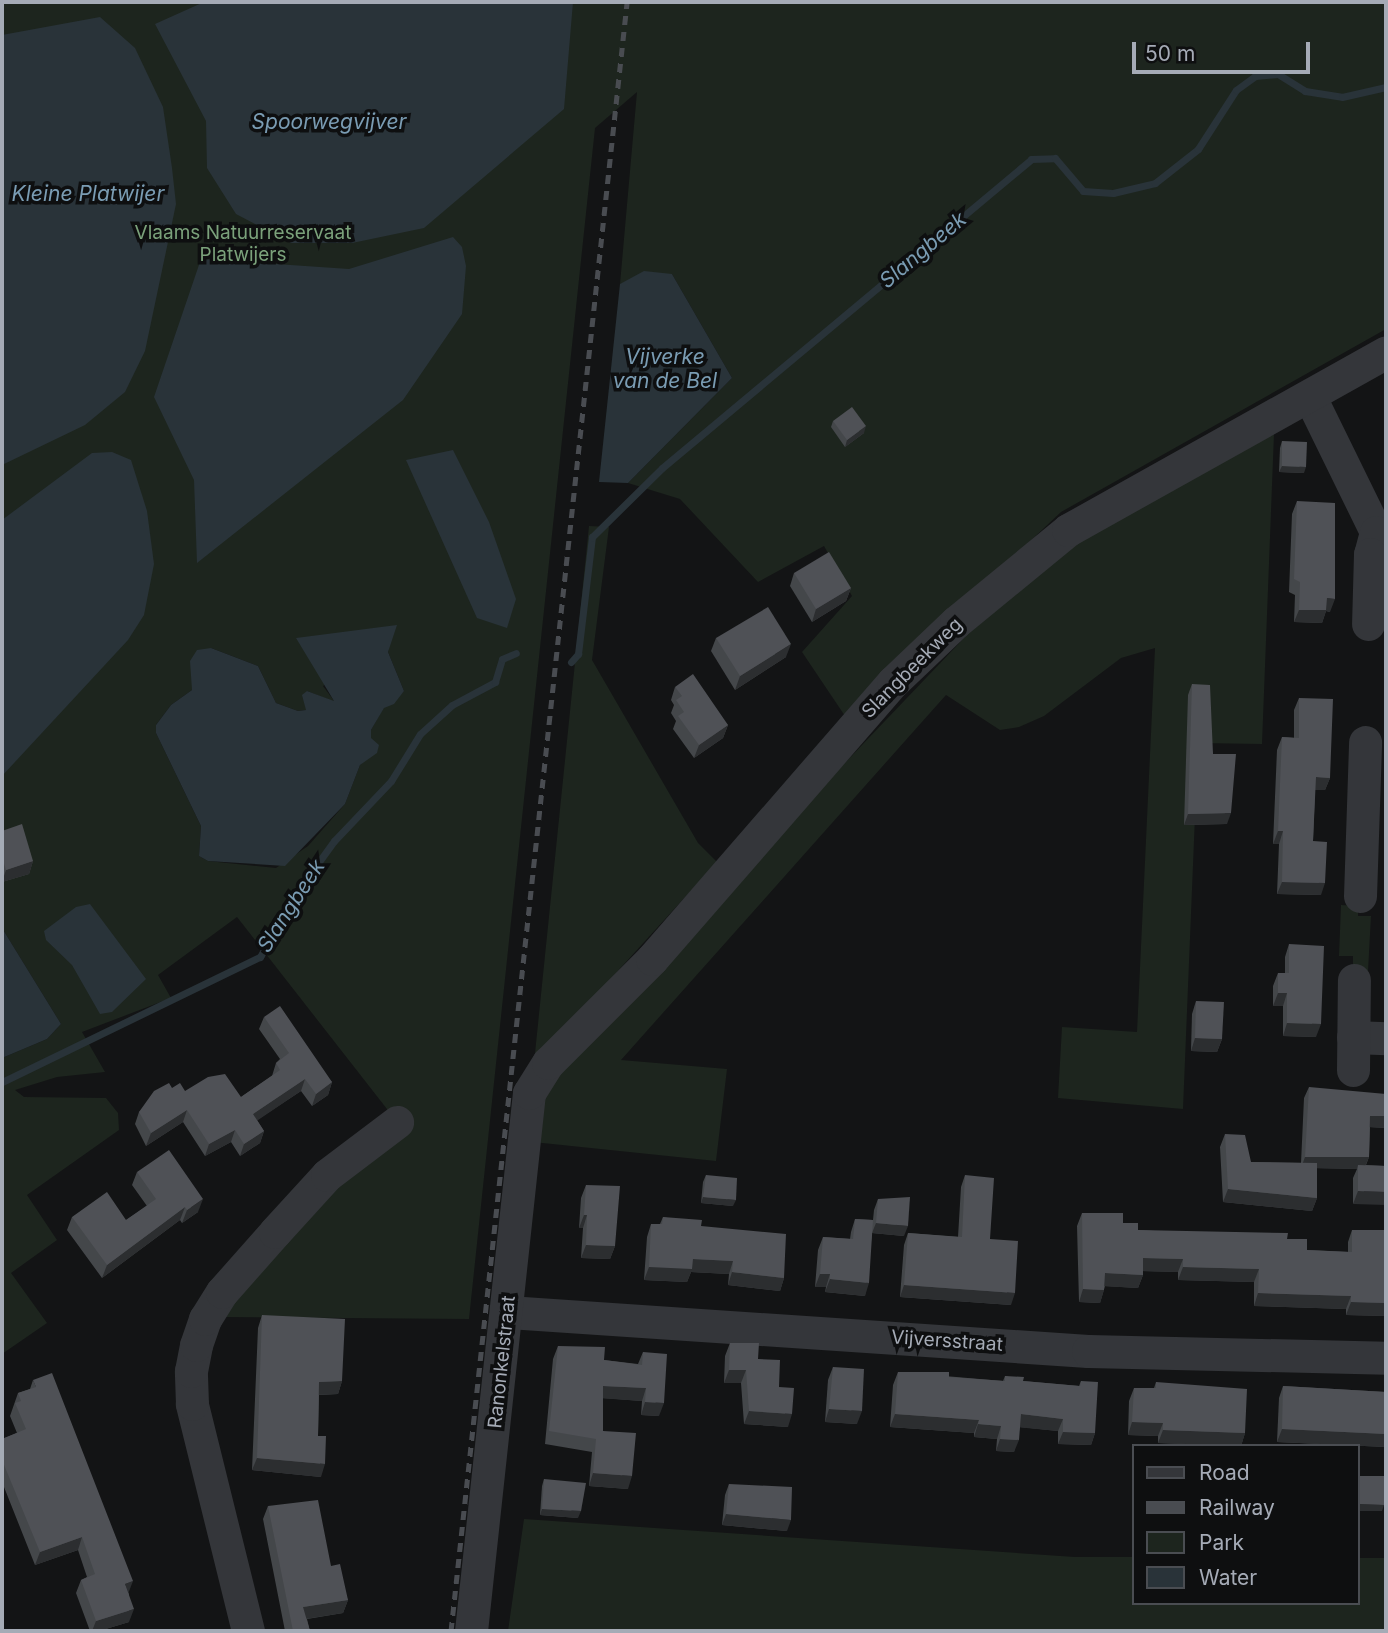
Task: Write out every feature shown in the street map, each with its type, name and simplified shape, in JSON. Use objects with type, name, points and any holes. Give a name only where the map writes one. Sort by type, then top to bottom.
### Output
[{"type":"street","name":"Slangbeekweg","points":[[529,1093],[548,1063],[652,959],[893,682],[956,622],[1068,530],[1310,397],[1386,352]]},
{"type":"street","points":[[1310,397],[1381,532],[1370,554],[1368,624]]},
{"type":"street","points":[[1360,896],[1375,783],[1365,742]]},
{"type":"street","points":[[1353,1070],[1354,981]]},
{"type":"street","points":[[1353,1037],[1386,1038]]},
{"type":"street","name":"Ranonkelstraat","points":[[471,1631],[508,1312],[529,1093]]},
{"type":"street","points":[[248,1631],[192,1404],[191,1371],[196,1345],[205,1319],[222,1292],[275,1232],[327,1175],[397,1122]]},
{"type":"street","name":"Vijversstraat","points":[[508,1312],[1088,1351],[1386,1358]]},
{"type":"green space","name":"Vlaams Natuurreservaat Platwijers","points":[[2,2],[1386,2],[1386,329],[1061,512],[845,716],[802,652],[852,596],[824,546],[758,582],[680,499],[628,483],[732,378],[672,274],[620,284],[637,92],[595,128],[469,1319],[220,1317],[322,1196],[401,1127],[237,917],[158,975],[171,998],[82,1032],[105,1072],[57,1077],[15,1090],[24,1097],[106,1098],[118,1113],[119,1130],[27,1195],[57,1240],[11,1273],[47,1323],[2,1354],[2,1058],[47,1039],[61,1024],[2,928]],"holes":[[[390,640],[388,652],[404,691],[384,707],[371,730],[367,757],[360,765],[345,804],[308,846],[276,868],[208,861],[199,856],[201,826],[156,733],[156,725],[171,705],[192,690],[211,648],[258,666],[276,703],[298,711],[306,710],[307,691],[335,702],[323,686]]]},
{"type":"green space","points":[[1274,434],[1262,744],[1198,743],[1183,1109],[1058,1098],[1062,1027],[1137,1032],[1155,648],[1121,658],[1044,716],[1019,727],[1000,730],[946,695],[621,1060],[727,1069],[716,1161],[533,1142],[541,1099],[592,1028],[967,635],[1074,544]]},
{"type":"green space","points":[[589,526],[609,527],[592,660],[698,843],[717,862],[534,1063]]},
{"type":"green space","points":[[1341,905],[1358,906],[1358,916],[1371,916],[1368,971],[1353,971],[1353,956],[1339,956]]},
{"type":"green space","points":[[524,1519],[1075,1557],[1132,1557],[1132,1605],[1360,1605],[1360,1558],[1386,1558],[1386,1631],[508,1631]]},
{"type":"water","name":"Spoorwegvijver","points":[[204,2],[573,2],[564,109],[424,228],[352,243],[291,243],[236,214],[207,168],[206,121],[155,24]]},
{"type":"water","name":"Kleine Platwijer","points":[[100,17],[135,48],[163,107],[172,168],[176,204],[145,351],[125,392],[85,425],[2,465],[2,35]]},
{"type":"water","points":[[453,237],[462,247],[466,266],[462,314],[403,400],[197,563],[194,480],[154,397],[201,259],[349,269]]},
{"type":"water","name":"Vijverke van de Bel","points":[[644,271],[672,274],[732,378],[628,483],[599,482],[620,284]]},
{"type":"water","points":[[453,450],[489,522],[516,599],[507,628],[477,618],[406,460]]},
{"type":"water","points":[[112,452],[131,460],[147,511],[154,564],[144,615],[128,640],[2,776],[2,520],[92,453]]},
{"type":"water","points":[[397,625],[388,652],[404,691],[394,704],[384,708],[371,730],[371,738],[379,745],[377,753],[360,765],[345,804],[285,866],[208,861],[199,856],[201,826],[156,733],[156,725],[171,705],[192,690],[190,661],[197,650],[211,648],[258,666],[276,703],[298,711],[306,710],[302,695],[307,691],[334,701],[296,638]]},
{"type":"water","points":[[90,904],[146,979],[112,1012],[100,1014],[72,965],[46,940],[44,931],[76,907]]},
{"type":"water","points":[[2,928],[61,1024],[47,1039],[2,1058]]},
{"type":"building","points":[[852,407],[866,426],[847,440],[833,421]]},
{"type":"building","points":[[1282,441],[1307,442],[1306,467],[1282,466]]},
{"type":"building","points":[[1297,501],[1335,503],[1335,599],[1327,598],[1326,610],[1299,610],[1300,582],[1294,579]]},
{"type":"building","points":[[829,552],[851,588],[816,609],[794,573]]},
{"type":"building","points":[[768,607],[791,644],[740,676],[716,638]]},
{"type":"building","points":[[693,674],[728,725],[699,745],[678,716],[684,712],[676,700],[682,696],[675,687]]},
{"type":"building","points":[[1192,684],[1210,685],[1213,754],[1236,754],[1231,813],[1188,814]]},
{"type":"building","points":[[1299,698],[1333,699],[1330,778],[1316,777],[1313,841],[1327,842],[1325,883],[1282,882],[1283,831],[1278,831],[1282,737],[1299,738]]},
{"type":"building","points":[[22,824],[33,861],[6,870],[2,857],[2,831]]},
{"type":"building","points":[[1289,944],[1324,946],[1321,1024],[1287,1023],[1287,993],[1278,993],[1278,973],[1289,973]]},
{"type":"building","points":[[1196,1001],[1224,1002],[1222,1039],[1195,1038]]},
{"type":"building","points":[[280,1006],[332,1082],[316,1094],[305,1079],[253,1114],[264,1131],[244,1144],[235,1130],[209,1144],[187,1110],[151,1133],[139,1112],[154,1091],[169,1083],[172,1088],[180,1083],[185,1091],[208,1077],[225,1074],[241,1097],[280,1070],[276,1063],[289,1053],[264,1017]]},
{"type":"building","points":[[1309,1087],[1386,1094],[1386,1116],[1370,1116],[1369,1157],[1305,1157]]},
{"type":"building","points":[[1225,1134],[1245,1135],[1251,1162],[1317,1163],[1317,1198],[1228,1189]]},
{"type":"building","points":[[169,1150],[203,1199],[187,1210],[185,1207],[107,1265],[72,1217],[107,1192],[126,1220],[156,1199],[137,1172]]},
{"type":"building","points":[[1358,1165],[1386,1166],[1386,1192],[1358,1191]]},
{"type":"building","points":[[706,1175],[737,1178],[736,1200],[703,1197]]},
{"type":"building","points":[[965,1175],[994,1178],[990,1239],[1018,1241],[1015,1293],[904,1285],[908,1233],[962,1237]]},
{"type":"building","points":[[586,1185],[620,1186],[615,1246],[586,1245]]},
{"type":"building","points":[[910,1197],[908,1226],[876,1223],[878,1199]]},
{"type":"building","points":[[1082,1213],[1123,1213],[1123,1223],[1138,1223],[1138,1230],[1288,1233],[1287,1239],[1307,1239],[1307,1250],[1352,1252],[1352,1230],[1386,1230],[1386,1303],[1351,1302],[1351,1296],[1258,1293],[1259,1269],[1183,1267],[1183,1259],[1143,1258],[1143,1275],[1105,1273],[1104,1290],[1083,1289]]},
{"type":"building","points":[[663,1217],[702,1220],[701,1226],[786,1234],[784,1278],[732,1272],[733,1261],[693,1259],[692,1269],[649,1267],[651,1224],[662,1224]]},
{"type":"building","points":[[855,1219],[873,1220],[869,1283],[830,1279],[830,1274],[820,1274],[823,1237],[853,1239]]},
{"type":"building","points":[[262,1315],[345,1319],[342,1381],[319,1382],[318,1436],[326,1436],[325,1464],[257,1458]]},
{"type":"building","points":[[730,1343],[759,1343],[758,1359],[780,1360],[779,1387],[794,1388],[792,1414],[749,1411],[746,1370],[729,1370]]},
{"type":"building","points":[[558,1346],[605,1347],[604,1360],[642,1365],[643,1352],[667,1354],[664,1403],[645,1402],[646,1388],[603,1386],[603,1431],[636,1433],[632,1476],[593,1473],[596,1439],[549,1431]]},
{"type":"building","points":[[833,1367],[864,1369],[862,1411],[829,1409]]},
{"type":"building","points":[[898,1372],[949,1372],[949,1377],[1005,1381],[1005,1376],[1024,1377],[1023,1381],[1080,1386],[1081,1381],[1098,1382],[1095,1433],[1063,1432],[1063,1419],[1021,1414],[1019,1440],[1000,1439],[1001,1426],[978,1424],[979,1420],[895,1414]]},
{"type":"building","points":[[52,1373],[133,1581],[125,1584],[134,1609],[96,1621],[81,1580],[95,1574],[82,1537],[40,1552],[2,1460],[2,1439],[26,1429],[15,1403],[21,1401],[18,1393],[36,1387],[33,1380]]},
{"type":"building","points":[[1156,1382],[1247,1389],[1245,1433],[1163,1430],[1163,1423],[1132,1422],[1134,1388],[1156,1388]]},
{"type":"building","points":[[1283,1386],[1386,1392],[1386,1434],[1282,1429]]},
{"type":"building","points":[[1360,1476],[1385,1476],[1384,1505],[1360,1504]]},
{"type":"building","points":[[544,1479],[586,1483],[581,1511],[542,1509]]},
{"type":"building","points":[[729,1484],[792,1487],[791,1520],[726,1514]]},
{"type":"building","points":[[318,1500],[331,1566],[340,1564],[348,1600],[303,1607],[310,1631],[293,1631],[268,1506]]},
{"type":"waterway","name":"Slangbeek","points":[[571,662],[578,654],[592,537],[662,468],[1031,159],[1055,158],[1083,191],[1113,193],[1155,183],[1198,149],[1236,90],[1255,76],[1278,74],[1305,91],[1342,97],[1386,87]]},
{"type":"waterway","name":"Slangbeek","points":[[2,1082],[260,957],[292,899],[334,841],[391,781],[420,734],[452,705],[495,682],[502,659],[516,653]]},
{"type":"railway","points":[[451,1631],[627,2]]}]
